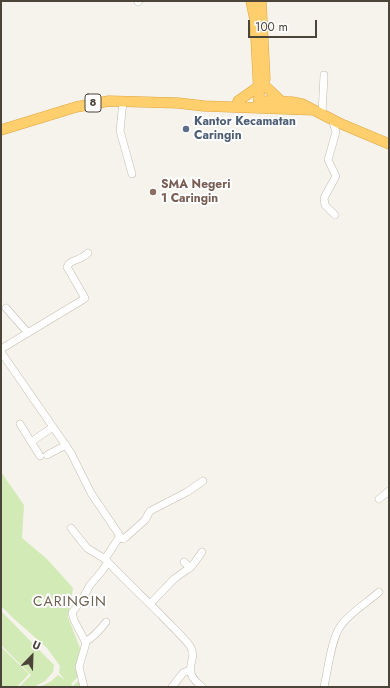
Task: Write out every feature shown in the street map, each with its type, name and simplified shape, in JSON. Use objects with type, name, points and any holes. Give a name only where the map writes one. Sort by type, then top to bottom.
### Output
[{"type":"highway","points":[[247,1],[255,20]]},
{"type":"highway","points":[[251,1],[255,20],[262,86],[281,101]]},
{"type":"highway","points":[[261,1],[263,20],[262,105]]},
{"type":"highway","points":[[238,101],[262,86]]},
{"type":"highway","name":"8","points":[[190,104],[210,100],[238,101],[318,112]]},
{"type":"highway","name":"8","points":[[1,130],[81,106],[109,101],[190,104],[204,106],[262,105],[281,101],[302,104],[357,131],[389,144]]},
{"type":"street","points":[[318,112],[324,75]]},
{"type":"street","points":[[123,101],[120,131],[132,174]]},
{"type":"street","points":[[332,119],[336,132],[328,160],[336,176],[324,198],[326,205],[335,215]]},
{"type":"street","points":[[88,253],[81,259],[70,262],[67,267],[85,298],[1,350],[76,463],[91,493],[119,536],[123,539],[145,520],[150,511],[187,492],[203,481]]},
{"type":"street","points":[[6,308],[28,333]]},
{"type":"street","points":[[39,413],[52,428]]},
{"type":"street","points":[[20,424],[31,442],[44,456],[62,444]]},
{"type":"street","points":[[31,442],[52,428]]},
{"type":"street","points":[[379,499],[389,491]]},
{"type":"street","points":[[71,528],[87,548],[106,560],[190,647],[193,653],[190,670],[192,677],[202,687]]},
{"type":"street","points":[[84,687],[79,668],[85,649],[85,642],[72,613],[90,585],[102,571],[106,560],[119,536]]},
{"type":"street","points":[[150,604],[174,579],[190,568],[202,552]]},
{"type":"street","points":[[184,562],[190,568]]},
{"type":"street","points":[[324,687],[336,633],[350,616],[379,592]]},
{"type":"street","points":[[85,642],[93,637],[106,622]]},
{"type":"street","points":[[172,687],[183,673],[190,670]]},
{"type":"green space","points":[[1,472],[24,505],[22,538],[47,559],[73,588],[68,617],[80,648],[77,678],[71,684],[73,686],[78,681],[80,687],[39,687],[50,682],[58,675],[65,680],[59,673],[60,666],[47,648],[1,606]]},
{"type":"green space","points":[[1,611],[54,665],[53,672],[45,681],[34,687],[19,687],[31,675],[1,645]]},
{"type":"green space","points":[[1,647],[29,674],[17,687],[1,687]]},
{"type":"place","name":"Kantor Kecamatan Caringin","points":[[186,129]]},
{"type":"place","name":"SMA Negeri 1 Caringin","points":[[153,192]]},
{"type":"district","name":"CARINGIN","points":[[70,603]]}]
